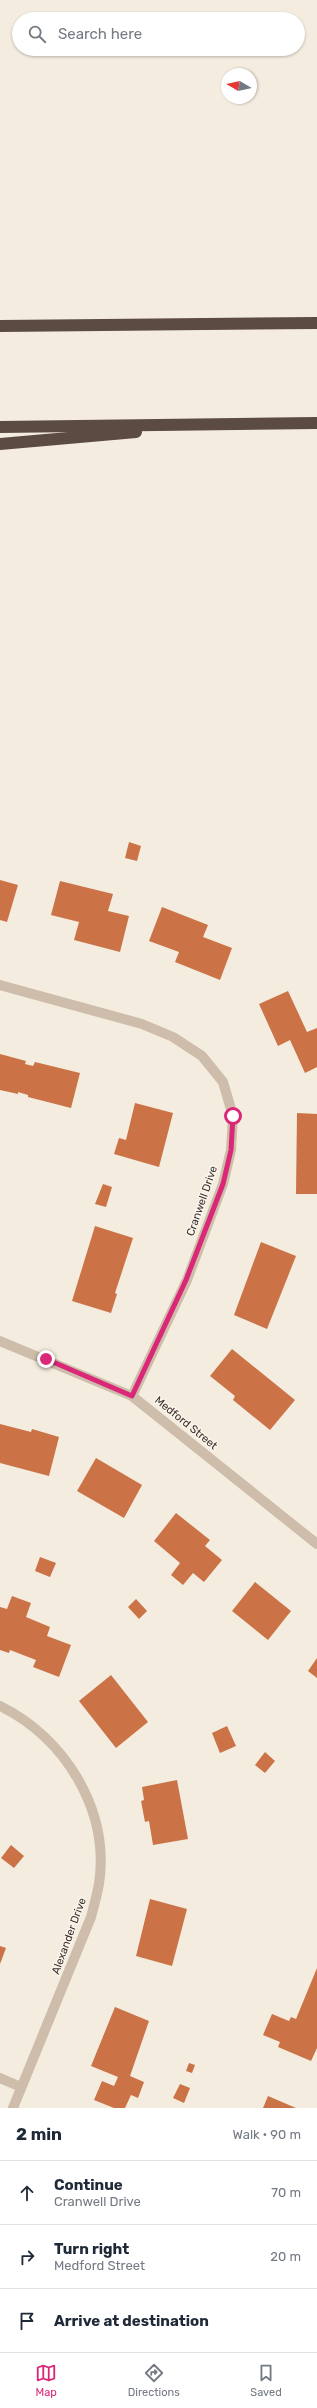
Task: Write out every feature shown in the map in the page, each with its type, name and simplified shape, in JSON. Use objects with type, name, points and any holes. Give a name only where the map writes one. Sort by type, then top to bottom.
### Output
[{"type":"highway","points":[[0,326],[317,323]]},
{"type":"highway","points":[[0,427],[317,423]]},
{"type":"highway","points":[[0,444],[229,424]]},
{"type":"street","name":"Cranwell Drive","points":[[0,985],[142,1024],[173,1037],[202,1056],[223,1082],[233,1116],[231,1150],[223,1184],[186,1280],[132,1396]]},
{"type":"street","name":"Medford Street","points":[[0,1341],[132,1396],[317,1544]]},
{"type":"street","name":"Alexander Drive","points":[[0,1706],[14,1713],[40,1733],[64,1757],[82,1785],[95,1816],[100,1849],[99,1883],[91,1916],[13,2108]]},
{"type":"street","points":[[0,2078],[22,2087]]},
{"type":"building","points":[[129,842],[141,846],[137,861],[125,858]]},
{"type":"building","points":[[0,880],[18,885],[7,922],[0,920]]},
{"type":"building","points":[[60,881],[113,894],[108,911],[129,916],[120,952],[74,940],[79,922],[51,915]]},
{"type":"building","points":[[162,907],[208,925],[203,937],[232,948],[220,980],[175,962],[179,952],[149,941]]},
{"type":"building","points":[[288,991],[307,1032],[317,1028],[317,1067],[305,1073],[290,1040],[278,1046],[259,1004]]},
{"type":"building","points":[[0,1054],[26,1061],[25,1064],[33,1066],[35,1062],[80,1073],[71,1108],[28,1097],[28,1095],[18,1092],[18,1094],[0,1090]]},
{"type":"building","points":[[135,1103],[173,1113],[159,1167],[114,1154],[119,1138],[126,1140]]},
{"type":"building","points":[[297,1113],[317,1114],[317,1194],[296,1194]]},
{"type":"building","points":[[103,1184],[112,1187],[106,1207],[95,1204]]},
{"type":"building","points":[[95,1226],[133,1238],[115,1293],[117,1294],[111,1313],[72,1301]]},
{"type":"building","points":[[261,1242],[296,1256],[267,1329],[234,1315]]},
{"type":"building","points":[[232,1349],[295,1400],[270,1430],[233,1400],[235,1396],[210,1376]]},
{"type":"building","points":[[0,1424],[31,1432],[32,1429],[59,1437],[49,1476],[0,1463]]},
{"type":"building","points":[[96,1458],[142,1485],[124,1518],[77,1491]]},
{"type":"building","points":[[176,1513],[210,1540],[205,1546],[222,1560],[204,1582],[193,1573],[183,1585],[171,1575],[180,1563],[154,1541]]},
{"type":"building","points":[[40,1557],[56,1563],[50,1577],[35,1571]]},
{"type":"building","points":[[255,1582],[291,1611],[268,1640],[232,1611]]},
{"type":"building","points":[[12,1596],[31,1603],[26,1617],[50,1627],[47,1636],[71,1645],[59,1677],[33,1667],[36,1660],[10,1650],[9,1653],[0,1650],[0,1607],[7,1609]]},
{"type":"building","points":[[136,1599],[147,1611],[139,1619],[128,1607]]},
{"type":"building","points":[[317,1658],[317,1678],[308,1671]]},
{"type":"building","points":[[111,1675],[148,1722],[116,1748],[79,1701]]},
{"type":"building","points":[[227,1726],[236,1746],[220,1753],[212,1733]]},
{"type":"building","points":[[265,1752],[275,1761],[265,1773],[255,1765]]},
{"type":"building","points":[[177,1780],[188,1839],[153,1845],[149,1821],[145,1822],[141,1801],[144,1800],[142,1787]]},
{"type":"building","points":[[11,1845],[24,1856],[14,1868],[1,1858]]},
{"type":"building","points":[[150,1899],[187,1909],[172,1966],[136,1956]]},
{"type":"building","points":[[0,1946],[6,1948],[0,1964]]},
{"type":"building","points":[[317,1968],[317,2048],[311,2061],[278,2047],[280,2042],[263,2035],[272,2014],[289,2021],[291,2017],[296,2019]]},
{"type":"building","points":[[115,2007],[149,2021],[130,2076],[144,2082],[138,2098],[131,2095],[125,2108],[114,2108],[94,2100],[102,2081],[114,2086],[118,2077],[91,2066]]},
{"type":"building","points":[[189,2063],[195,2065],[192,2073],[186,2071]]},
{"type":"building","points":[[180,2084],[190,2088],[184,2103],[173,2098]]},
{"type":"building","points":[[268,2096],[296,2108],[263,2108]]},
{"type":"route","points":[[46,1359],[132,1396],[186,1280],[223,1184],[231,1150],[233,1116]]}]
